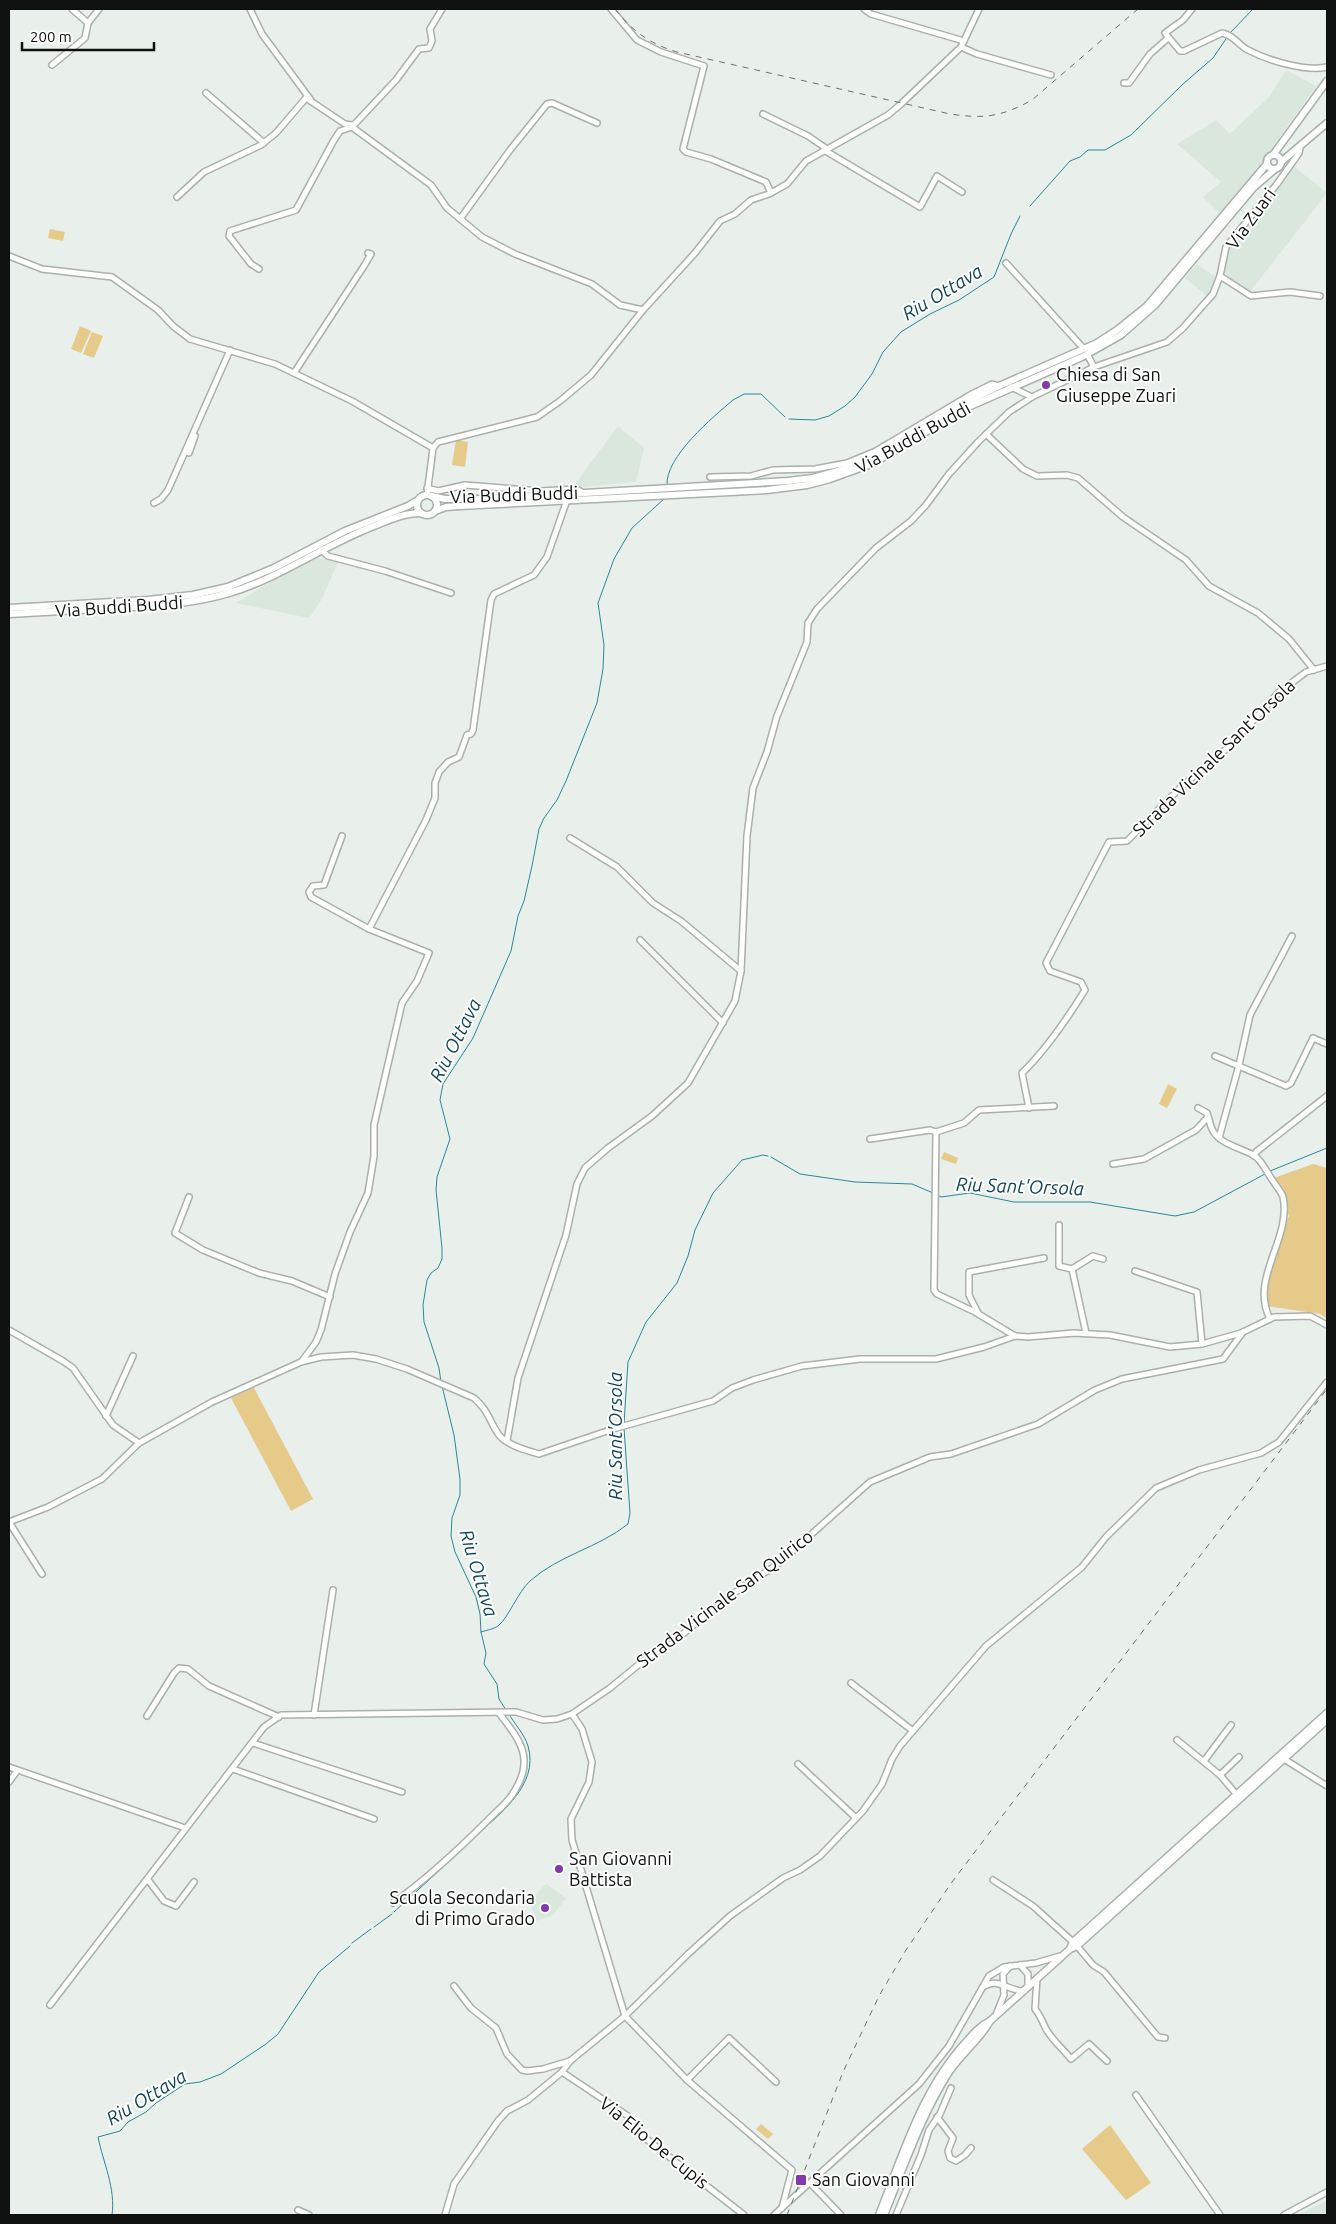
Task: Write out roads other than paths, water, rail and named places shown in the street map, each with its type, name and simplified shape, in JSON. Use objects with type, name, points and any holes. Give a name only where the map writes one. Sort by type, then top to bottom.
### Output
[{"type":"main road","points":[[1327,81],[1273,155],[1268,158],[1267,164],[1271,169],[1275,169],[1327,123]]},
{"type":"main road","points":[[1273,155],[1279,157],[1281,162]]},
{"type":"main road","name":"Via Buddi Buddi","points":[[435,511],[446,507],[567,500],[802,480],[838,471],[879,454],[995,385],[1086,351],[1117,330],[1147,306],[1267,164]]},
{"type":"main road","name":"Via Buddi Buddi","points":[[676,491],[790,488],[843,475],[874,463],[966,408],[1121,335],[1155,306],[1253,188],[1275,169]]},
{"type":"main road","name":"Via Buddi Buddi","points":[[429,496],[466,500],[583,492],[659,492]]},
{"type":"main road","points":[[429,496],[436,501],[435,511],[428,515],[421,514],[417,506],[418,500],[429,496]]},
{"type":"main road","name":"Via Buddi Buddi","points":[[9,608],[148,600],[193,595],[228,587],[274,568],[345,530],[418,500]]},
{"type":"main road","name":"Via Buddi Buddi","points":[[9,614],[149,606],[194,601],[229,593],[276,574],[348,536],[393,518],[410,513],[421,514]]},
{"type":"main road","points":[[879,2215],[935,2082],[951,2058],[983,2025],[1063,1956],[1327,1712]]},
{"type":"main road","points":[[1075,1944],[1327,1720]]},
{"type":"main road","points":[[884,2215],[939,2088],[958,2060],[985,2030],[992,2019]]},
{"type":"street","points":[[72,9],[88,23]]},
{"type":"street","points":[[52,65],[85,38],[88,23],[99,9]]},
{"type":"street","points":[[250,9],[262,34],[310,99],[345,124],[352,126],[431,185],[447,208],[482,238],[516,254],[592,284],[620,305],[643,310]]},
{"type":"street","points":[[259,269],[251,264],[229,236],[230,232],[296,210],[340,131],[352,126],[396,80],[421,47],[429,48],[432,41],[430,30],[442,9]]},
{"type":"street","points":[[611,9],[637,40],[661,52],[704,66],[683,149],[686,152],[711,158],[766,182],[771,193]]},
{"type":"street","points":[[864,9],[872,14],[963,44],[977,54],[1051,75]]},
{"type":"street","points":[[429,496],[427,488],[433,448],[438,442],[537,417],[560,401],[591,375],[643,310],[695,253],[720,222],[735,214],[751,200],[771,193],[787,184],[806,161],[888,115],[963,44],[979,9]]},
{"type":"street","points":[[1192,9],[1182,20],[1165,32],[1167,39],[1180,51],[1184,51],[1222,33],[1234,37],[1246,49],[1269,59],[1315,69],[1327,67]]},
{"type":"street","points":[[1124,83],[1129,82],[1150,54],[1167,39]]},
{"type":"street","points":[[206,93],[264,143]]},
{"type":"street","points":[[177,198],[204,172],[247,153],[264,143],[294,114],[303,100],[306,98],[310,99]]},
{"type":"street","points":[[460,219],[510,150],[547,104],[552,104],[597,123]]},
{"type":"street","points":[[763,114],[808,136],[920,207],[937,176],[962,192]]},
{"type":"street","name":"Via Zuari","points":[[507,1441],[520,1370],[564,1243],[575,1191],[585,1168],[608,1148],[652,1116],[688,1084],[736,1001],[741,971],[747,836],[753,788],[767,752],[777,716],[807,642],[808,623],[817,610],[876,548],[911,521],[926,505],[949,474],[1009,412],[1032,397],[1094,367],[1167,342],[1183,328],[1213,294],[1220,276],[1226,247],[1277,184],[1299,153],[1300,148]]},
{"type":"street","points":[[294,373],[364,266],[371,254],[368,253]]},
{"type":"street","points":[[9,256],[42,269],[112,278],[158,310],[173,326],[190,339],[252,356],[294,373],[367,409],[433,448]]},
{"type":"street","points":[[1006,263],[1086,351],[1094,367]]},
{"type":"street","points":[[1220,276],[1251,296],[1290,292],[1320,296]]},
{"type":"street","points":[[189,453],[231,350]]},
{"type":"street","points":[[154,503],[168,490],[231,350]]},
{"type":"street","points":[[710,477],[751,476],[774,470],[815,469],[846,463],[876,451],[941,410],[995,385]]},
{"type":"street","points":[[1011,387],[1032,397]]},
{"type":"street","name":"Strada Vicinale Sant'Orsola","points":[[986,434],[1023,469],[1036,476],[1067,475],[1078,478],[1123,517],[1186,560],[1209,586],[1258,613],[1289,639],[1314,670]]},
{"type":"street","points":[[802,480],[815,469]]},
{"type":"street","points":[[427,488],[438,491],[465,485],[540,491],[577,489],[583,492]]},
{"type":"street","points":[[517,497],[522,489]]},
{"type":"street","points":[[369,929],[426,820],[435,798],[435,783],[439,772],[448,762],[459,757],[467,735],[471,734],[473,730],[491,600],[494,594],[534,576],[547,557],[567,500]]},
{"type":"street","points":[[321,550],[328,556],[385,571],[451,593]]},
{"type":"street","name":"Strada Vicinale Sant'Orsola","points":[[1029,1108],[1022,1073],[1029,1068],[1043,1051],[1085,990],[1081,982],[1050,971],[1046,963],[1109,842],[1127,841],[1182,786],[1232,744],[1278,693],[1306,672],[1327,666]]},
{"type":"street","points":[[301,1362],[316,1342],[350,1232],[368,1193],[374,1156],[374,1126],[402,1004],[418,981],[429,953],[369,929],[310,897],[309,892],[313,886],[324,885],[342,836]]},
{"type":"street","points":[[570,838],[617,867],[653,904],[681,921],[741,971]]},
{"type":"street","points":[[1219,1138],[1239,1066],[1250,1016],[1292,936]]},
{"type":"street","points":[[640,940],[724,1023]]},
{"type":"street","points":[[1215,1056],[1286,1086],[1290,1083],[1313,1038],[1327,1044]]},
{"type":"street","points":[[1254,1156],[1256,1152],[1327,1096]]},
{"type":"street","points":[[870,1139],[930,1130],[936,1132],[964,1122],[979,1110],[1054,1106]]},
{"type":"street","points":[[1198,1108],[1206,1113],[1213,1132],[1219,1138],[1254,1156],[1261,1162],[1282,1194],[1285,1211],[1282,1232],[1274,1251],[1264,1288],[1264,1308],[1270,1319]]},
{"type":"street","points":[[1113,1164],[1144,1159],[1196,1130],[1208,1117]]},
{"type":"street","points":[[936,1132],[934,1290],[937,1294],[978,1314],[1015,1336]]},
{"type":"street","points":[[189,1197],[175,1233],[211,1254],[259,1273],[292,1281],[330,1297]]},
{"type":"street","points":[[1058,1225],[1060,1266],[1072,1268],[1093,1256],[1103,1259]]},
{"type":"street","points":[[978,1314],[970,1295],[969,1272],[1044,1258]]},
{"type":"street","points":[[1072,1268],[1086,1334]]},
{"type":"street","points":[[1135,1271],[1197,1292],[1202,1344]]},
{"type":"street","points":[[42,1574],[9,1522],[48,1507],[102,1479],[139,1442],[212,1402],[301,1362],[321,1357],[353,1355],[376,1359],[474,1398],[482,1404],[500,1436],[507,1441],[539,1454],[613,1428],[634,1424],[713,1401],[732,1388],[802,1366],[860,1359],[936,1359],[984,1347],[1015,1336],[1110,1335],[1170,1347],[1202,1344],[1243,1332],[1270,1319],[1310,1316],[1327,1325]]},
{"type":"street","points":[[9,1330],[73,1368],[106,1416],[120,1431],[139,1442]]},
{"type":"street","name":"Strada Vicinale San Quirico","points":[[279,1717],[516,1712],[543,1720],[557,1719],[572,1714],[610,1688],[648,1657],[671,1644],[722,1601],[778,1564],[870,1482],[930,1457],[952,1454],[1038,1424],[1095,1390],[1122,1379],[1223,1359],[1243,1332]]},
{"type":"street","points":[[106,1416],[133,1356]]},
{"type":"street","points":[[445,2215],[454,2184],[478,2146],[507,2111],[528,2100],[562,2072],[570,2061],[625,2016],[723,1921],[783,1878],[800,1870],[820,1856],[856,1818],[882,1784],[892,1759],[900,1746],[986,1646],[1082,1567],[1106,1537],[1156,1488],[1199,1470],[1261,1453],[1280,1442],[1327,1382]]},
{"type":"street","points":[[314,1715],[333,1590]]},
{"type":"street","points":[[147,1716],[179,1668],[188,1669],[210,1686],[279,1717]]},
{"type":"street","points":[[852,1683],[913,1731]]},
{"type":"street","points":[[393,1903],[421,1882],[511,1796],[523,1774],[524,1755],[504,1713]]},
{"type":"street","points":[[572,1714],[582,1728],[592,1762],[589,1782],[571,1819],[572,1840],[625,2016],[687,2080],[792,2170],[782,2208]]},
{"type":"street","points":[[50,2005],[122,1914],[127,1904],[148,1880],[185,1828],[264,1727],[279,1717]]},
{"type":"street","points":[[1204,1761],[1231,1724]]},
{"type":"street","points":[[1177,1740],[1220,1775],[1237,1794]]},
{"type":"street","points":[[253,1743],[402,1792]]},
{"type":"street","points":[[1220,1775],[1239,1757]]},
{"type":"street","points":[[1284,1759],[1327,1786]]},
{"type":"street","points":[[798,1764],[856,1818]]},
{"type":"street","points":[[9,1768],[185,1828]]},
{"type":"street","points":[[232,1769],[374,1819]]},
{"type":"street","points":[[9,1782],[17,1771]]},
{"type":"street","points":[[148,1880],[164,1901],[176,1906],[194,1882]]},
{"type":"street","points":[[993,1880],[1033,1906],[1075,1944],[1093,1965],[1104,1972],[1158,2037],[1165,2038]]},
{"type":"street","points":[[774,2215],[919,2084],[949,2046],[989,1976],[997,1970],[1010,1966],[1047,1961],[1063,1956]]},
{"type":"street","points":[[981,1988],[994,1982],[1005,1985],[1010,1990],[1026,1989],[1027,1972],[1020,1965]]},
{"type":"street","points":[[992,2019],[1004,1995],[1003,1974],[1010,1966]]},
{"type":"street","points":[[1037,1978],[1035,2009],[1044,2020],[1045,2026],[1050,2033],[1071,2059],[1089,2044],[1107,2061]]},
{"type":"street","points":[[454,1986],[471,2008],[496,2028],[507,2054],[522,2070],[527,2072],[543,2070],[570,2061]]},
{"type":"street","points":[[687,2080],[729,2038],[776,2082]]},
{"type":"street","name":"Via Elio De Cupis","points":[[562,2072],[628,2116],[640,2134],[744,2215]]},
{"type":"street","points":[[896,2215],[921,2156],[927,2133],[951,2088]]},
{"type":"street","points":[[1136,2096],[1220,2215]]},
{"type":"street","points":[[937,2117],[953,2138],[948,2151],[950,2158],[956,2161],[971,2148]]},
{"type":"street","points":[[810,2183],[841,2215]]},
{"type":"street","points":[[1284,2215],[1327,2192]]},
{"type":"street","points":[[298,2210],[309,2215]]},
{"type":"waterway","name":"Riu Ottava","points":[[1231,32],[1253,9]]},
{"type":"waterway","name":"Riu Ottava","points":[[1030,206],[1070,161],[1080,157],[1088,150],[1105,150],[1131,135],[1183,84],[1213,58],[1228,36]]},
{"type":"waterway","name":"Riu Ottava","points":[[789,419],[815,420],[829,416],[845,406],[855,397],[872,374],[883,352],[901,332],[930,314],[959,300],[994,277],[1020,216]]},
{"type":"waterway","name":"Riu Ottava","points":[[667,485],[668,474],[682,450],[703,427],[733,400],[744,394],[761,394],[785,417]]},
{"type":"waterway","name":"Riu Ottava","points":[[441,1382],[439,1368],[424,1322],[423,1305],[427,1280],[431,1273],[438,1268],[442,1259],[436,1190],[437,1177],[450,1139],[440,1100],[443,1084],[473,1038],[511,951],[539,829],[566,781],[597,703],[603,669],[604,645],[598,603],[614,559],[632,528],[665,498]]},
{"type":"waterway","name":"Riu Sant'Orsola","points":[[1270,1171],[1327,1148]]},
{"type":"waterway","name":"Riu Sant'Orsola","points":[[624,1424],[628,1362],[646,1322],[677,1283],[688,1256],[695,1230],[713,1193],[742,1160],[763,1155],[768,1156]]},
{"type":"waterway","name":"Riu Sant'Orsola","points":[[771,1157],[800,1174],[855,1182],[912,1184],[933,1193]]},
{"type":"waterway","name":"Riu Sant'Orsola","points":[[936,1194],[941,1197],[970,1193],[1014,1202],[1090,1202],[1175,1216],[1194,1212],[1265,1174]]},
{"type":"waterway","name":"Riu Ottava","points":[[442,1386],[454,1435],[460,1479],[460,1495],[452,1518],[451,1536],[455,1552],[476,1597],[486,1653],[484,1664],[497,1684],[499,1699],[506,1710]]},
{"type":"waterway","name":"Riu Sant'Orsola","points":[[481,1632],[499,1625],[526,1586],[541,1572],[604,1539],[628,1524],[630,1513],[624,1428]]},
{"type":"waterway","name":"Riu Ottava","points":[[471,1840],[514,1799],[528,1774],[530,1761],[527,1742],[508,1713]]},
{"type":"waterway","name":"Riu Ottava","points":[[394,1912],[443,1867]]},
{"type":"waterway","name":"Riu Ottava","points":[[374,1927],[392,1914]]},
{"type":"waterway","name":"Riu Ottava","points":[[352,1943],[371,1929]]},
{"type":"waterway","name":"Riu Ottava","points":[[112,2215],[111,2185],[98,2137],[120,2131],[128,2122],[146,2112],[185,2084],[200,2082],[221,2074],[266,2044],[278,2034],[319,1972],[350,1946]]},
{"type":"railway","points":[[615,9],[642,36],[658,45],[677,52],[950,114],[973,116],[1001,113],[1032,100],[1138,9]]},
{"type":"railway","points":[[787,2215],[843,2072],[879,1996],[906,1950],[952,1882],[1327,1389]]},
{"type":"place","name":"Chiesa di San Giuseppe Zuari","points":[[1046,385]]},
{"type":"place","name":"San Giovanni Battista","points":[[559,1869]]},
{"type":"place","name":"Scuola Secondaria di Primo Grado","points":[[545,1908]]},
{"type":"place","name":"San Giovanni","points":[[801,2180]]}]
